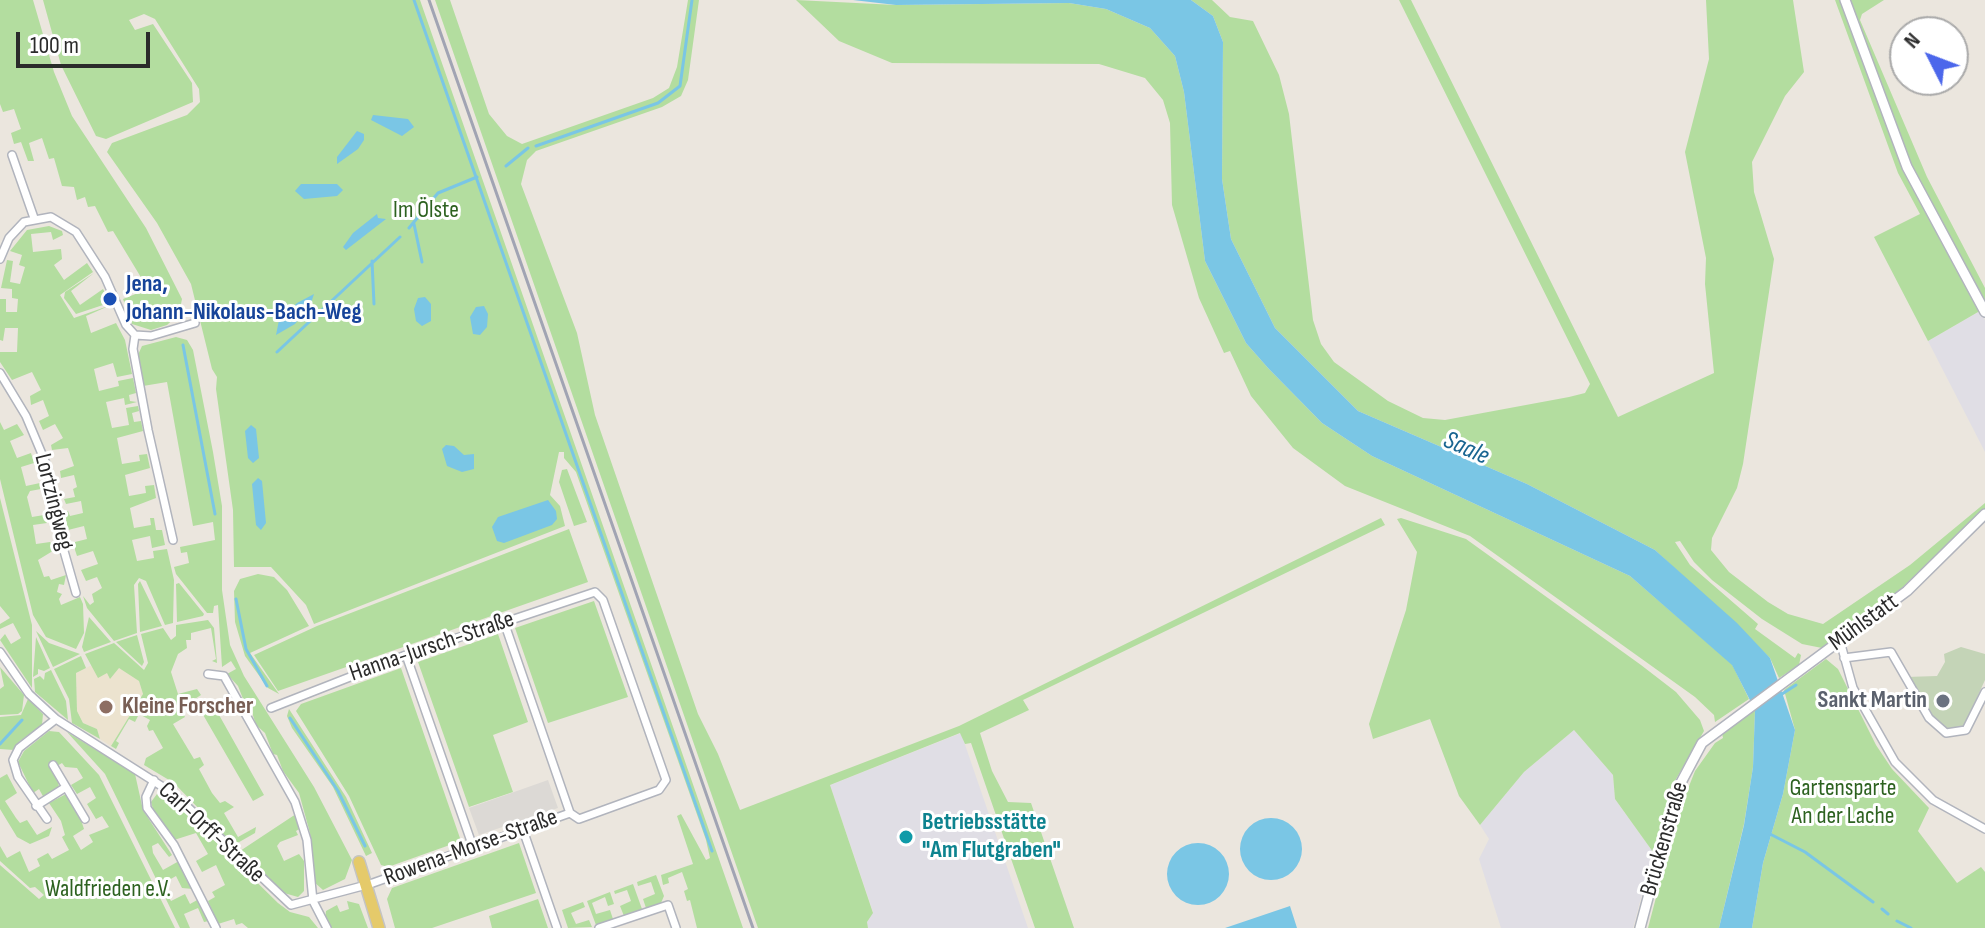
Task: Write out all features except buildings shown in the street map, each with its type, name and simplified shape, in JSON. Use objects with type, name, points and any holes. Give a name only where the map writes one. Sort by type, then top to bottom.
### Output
[{"type":"main road","points":[[359,862],[379,928]]},
{"type":"street","points":[[1845,0],[1883,108],[1916,186],[1985,312]]},
{"type":"street","points":[[12,155],[34,218]]},
{"type":"street","points":[[0,259],[16,228],[34,218],[51,217],[76,232],[105,277],[126,325],[135,335],[145,337],[195,323]]},
{"type":"street","points":[[135,335],[133,349],[148,430],[173,540]]},
{"type":"street","name":"Lortzingweg","points":[[0,373],[26,416],[47,466],[60,537],[76,593]]},
{"type":"street","name":"Mühlstatt","points":[[1731,719],[1907,591],[1985,514]]},
{"type":"street","name":"Hanna-Jursch-Straße","points":[[271,708],[406,655],[595,592],[603,600],[666,780],[664,787]]},
{"type":"street","points":[[504,622],[570,813]]},
{"type":"street","points":[[1840,641],[1858,700],[1895,762],[1933,800],[1985,829]]},
{"type":"street","points":[[1844,658],[1891,652],[1929,718],[1946,733],[1966,730],[1985,692]]},
{"type":"street","points":[[406,655],[473,847]]},
{"type":"street","name":"Carl-Orff-Straße","points":[[1,656],[29,694],[56,719],[174,794],[291,905],[366,885]]},
{"type":"street","points":[[208,674],[224,676],[295,802],[307,840],[313,901],[327,928]]},
{"type":"street","points":[[47,819],[14,769],[13,760],[19,748],[56,719]]},
{"type":"street","name":"Brückenstraße","points":[[1640,928],[1680,782],[1702,743],[1731,719]]},
{"type":"street","points":[[53,765],[85,819]]},
{"type":"street","points":[[154,780],[146,797],[147,808],[174,845],[216,928]]},
{"type":"street","points":[[36,806],[66,787]]},
{"type":"street","name":"Rowena-Morse-Straße","points":[[366,885],[570,813],[579,819],[664,787]]},
{"type":"street","points":[[523,830],[557,928]]},
{"type":"street","points":[[599,928],[668,905],[676,928]]},
{"type":"shaded area","points":[[1980,311],[1985,320],[1985,452],[1928,341]]},
{"type":"shaded area","name":"Kleine Forscher","points":[[90,666],[119,668],[129,672],[139,681],[143,694],[111,746],[100,739],[97,729],[83,723],[77,711],[76,673]]},
{"type":"shaded area","points":[[1574,730],[1613,775],[1615,799],[1653,852],[1633,928],[1501,928],[1479,859],[1489,839],[1480,825],[1524,772]]},
{"type":"shaded area","points":[[961,733],[1028,928],[868,928],[867,922],[873,912],[830,785]]},
{"type":"shaded area","points":[[548,780],[558,808],[479,835],[469,808]]},
{"type":"green space","points":[[0,0],[33,0],[54,72],[72,116],[146,228],[182,299],[179,314],[167,325],[151,330],[132,324],[123,299],[148,289],[113,231],[108,232],[95,206],[88,207],[85,197],[77,200],[74,187],[62,186],[54,158],[49,159],[42,138],[29,143],[34,161],[28,161],[21,142],[14,144],[11,133],[21,129],[14,109],[3,112],[0,104]]},
{"type":"green space","name":"Im Ölste","points":[[43,0],[420,0],[743,928],[697,928],[690,900],[687,901],[684,891],[688,889],[682,872],[668,878],[669,883],[663,885],[661,875],[693,864],[677,816],[681,814],[706,860],[710,858],[706,840],[576,472],[564,458],[564,452],[559,452],[550,495],[560,506],[565,526],[314,624],[306,605],[271,567],[234,567],[233,510],[216,389],[217,377],[212,369],[191,284],[157,223],[107,152],[112,143],[187,115],[200,102],[199,89],[155,19],[144,14],[129,20],[135,30],[153,24],[192,83],[193,102],[106,139],[96,136],[61,65]]},
{"type":"green space","points":[[435,0],[450,0],[489,114],[507,136],[522,144],[653,98],[669,88],[677,67],[688,0],[699,0],[688,80],[681,96],[662,107],[536,151],[527,160],[521,184],[577,333],[595,415],[698,714],[740,810],[959,726],[1381,518],[1385,525],[1023,700],[1029,710],[980,733],[992,771],[1008,802],[1031,803],[1074,928],[1035,928],[971,743],[965,744],[960,733],[830,785],[873,913],[867,922],[868,928],[758,928]]},
{"type":"green space","points":[[796,0],[896,5],[1069,3],[1106,9],[1150,28],[1175,56],[1184,92],[1205,261],[1246,343],[1268,368],[1322,423],[1372,456],[1630,576],[1732,664],[1749,699],[1715,722],[1714,715],[1695,697],[1470,536],[1345,486],[1293,448],[1251,396],[1230,351],[1224,353],[1199,298],[1172,205],[1170,123],[1163,100],[1145,78],[1099,64],[892,63],[839,41]]},
{"type":"green space","points":[[1191,0],[1212,0],[1230,17],[1253,21],[1279,75],[1289,114],[1313,320],[1321,344],[1334,362],[1388,401],[1423,418],[1445,420],[1569,397],[1585,393],[1590,384],[1399,0],[1411,0],[1618,417],[1714,373],[1705,284],[1706,258],[1685,152],[1709,59],[1706,0],[1793,0],[1804,72],[1785,96],[1752,162],[1754,192],[1774,259],[1743,464],[1737,488],[1712,538],[1711,550],[1729,572],[1768,602],[1788,614],[1823,624],[1910,565],[1985,503],[1985,509],[1902,588],[1822,648],[1802,644],[1762,619],[1712,580],[1694,562],[1680,541],[1675,542],[1690,565],[1758,624],[1755,629],[1795,658],[1798,653],[1801,655],[1799,665],[1779,678],[1770,658],[1655,550],[1527,484],[1358,411],[1275,328],[1231,239],[1222,179],[1223,42],[1213,16]]},
{"type":"green space","points":[[1835,0],[1884,0],[1862,14],[1860,20],[1889,88],[1889,96],[1892,96],[1927,177],[1985,288],[1985,308],[1928,341],[1874,237],[1920,214],[1898,173]]},
{"type":"green space","points":[[49,226],[62,231],[63,235],[53,240],[51,232],[31,234],[33,252],[61,249],[62,259],[54,265],[64,280],[87,263],[93,272],[60,295],[74,318],[111,305],[86,316],[91,333],[116,323],[125,340],[132,374],[117,377],[113,363],[94,369],[99,391],[119,386],[118,381],[133,378],[136,393],[129,395],[130,401],[137,402],[125,405],[124,398],[106,402],[112,428],[129,425],[126,408],[138,406],[139,411],[132,413],[134,422],[141,421],[143,431],[117,438],[122,464],[140,461],[139,455],[147,454],[150,468],[125,475],[129,496],[146,493],[145,486],[154,485],[156,498],[130,508],[134,528],[151,525],[150,518],[154,518],[156,530],[162,530],[165,545],[152,548],[150,536],[132,540],[137,561],[154,558],[153,551],[167,549],[174,580],[173,623],[165,625],[146,581],[139,578],[134,585],[137,633],[114,641],[87,608],[83,596],[90,605],[94,602],[92,594],[102,588],[97,577],[86,581],[81,570],[98,564],[93,551],[77,556],[75,550],[75,542],[87,539],[84,526],[68,530],[66,524],[61,525],[59,512],[68,511],[70,516],[83,513],[81,501],[66,504],[64,499],[75,497],[73,489],[77,487],[74,475],[61,478],[60,471],[74,466],[68,448],[52,450],[51,445],[63,438],[55,424],[43,430],[39,421],[49,416],[43,400],[31,405],[30,396],[41,390],[32,372],[12,380],[0,362],[0,352],[17,352],[18,328],[5,328],[3,341],[0,340],[0,299],[6,299],[6,312],[17,312],[18,299],[12,298],[12,289],[1,288],[7,260],[13,261],[10,282],[20,284],[25,267],[19,265],[22,255],[10,251],[27,230]]},
{"type":"green space","points":[[94,273],[71,291],[80,305],[103,289],[108,298],[102,300],[103,305],[76,314],[64,298],[65,292]]},
{"type":"green space","points":[[176,337],[187,340],[193,350],[213,452],[222,506],[222,590],[230,645],[244,676],[314,787],[352,860],[345,879],[323,890],[314,882],[310,833],[299,793],[283,771],[277,755],[273,754],[265,733],[256,725],[238,686],[227,674],[236,669],[231,661],[222,667],[218,605],[214,606],[213,613],[207,613],[176,574],[174,567],[189,563],[187,552],[181,553],[180,547],[215,540],[213,522],[193,526],[167,382],[143,386],[137,357],[142,346]]},
{"type":"green space","points":[[0,422],[4,430],[17,424],[24,435],[10,441],[17,458],[31,453],[34,463],[21,467],[26,486],[40,483],[41,489],[30,491],[27,497],[32,517],[44,515],[47,523],[33,525],[36,544],[50,542],[56,549],[38,560],[44,577],[49,576],[51,580],[66,575],[64,585],[59,584],[57,592],[62,594],[59,599],[61,605],[80,597],[83,604],[84,633],[76,649],[46,637],[33,615],[0,479]]},
{"type":"green space","points":[[567,469],[587,522],[574,526],[559,482],[562,470]]},
{"type":"green space","points":[[0,498],[32,625],[32,688],[0,640],[5,634],[11,644],[21,638],[13,623],[0,629],[0,624],[10,618],[0,606]]},
{"type":"green space","points":[[1397,519],[1466,539],[1676,692],[1700,720],[1704,731],[1676,779],[1653,852],[1615,799],[1613,775],[1574,730],[1524,772],[1480,825],[1459,796],[1430,719],[1373,739],[1369,724],[1406,610],[1417,552]]},
{"type":"green space","points":[[569,529],[588,582],[278,691],[254,655],[317,626]]},
{"type":"green space","points":[[258,574],[274,577],[287,590],[309,626],[250,653],[279,694],[268,688],[245,656],[235,622],[234,591],[240,579]]},
{"type":"green space","points":[[140,581],[162,626],[140,632],[138,584]]},
{"type":"green space","points":[[179,583],[203,616],[177,622],[176,584]]},
{"type":"green space","points":[[594,601],[628,697],[548,723],[515,628]]},
{"type":"green space","points":[[89,617],[111,642],[84,652],[82,647]]},
{"type":"green space","points":[[208,620],[214,628],[217,663],[212,661],[216,659],[211,628],[191,633],[191,640],[186,640],[187,648],[178,654],[171,672],[178,694],[197,689],[201,695],[187,704],[188,707],[182,711],[185,717],[173,724],[194,759],[200,757],[204,765],[199,769],[212,793],[220,803],[225,801],[234,807],[224,813],[238,837],[256,827],[255,833],[234,845],[174,783],[144,765],[146,758],[163,748],[153,730],[149,731],[147,726],[150,720],[139,714],[135,722],[129,719],[116,741],[119,743],[116,749],[111,746],[143,694],[139,681],[119,668],[110,679],[107,673],[98,678],[85,654],[114,643],[144,670],[148,663],[141,634],[163,628],[171,640],[176,636],[176,625]]},
{"type":"green space","points":[[36,631],[49,643],[80,654],[53,667]]},
{"type":"green space","points":[[498,634],[528,722],[493,735],[513,792],[469,807],[418,662]]},
{"type":"green space","points":[[137,635],[144,662],[142,666],[116,642]]},
{"type":"green space","points":[[36,637],[50,668],[44,671],[38,669],[38,674],[33,677]]},
{"type":"green space","points":[[1961,647],[1985,654],[1985,680],[1964,726],[1958,731],[1947,731],[1928,712],[1906,677],[1937,676],[1945,662],[1944,654]]},
{"type":"green space","points":[[81,656],[86,668],[76,673],[77,711],[83,723],[97,729],[100,739],[72,723],[69,699],[54,669]]},
{"type":"green space","name":"Gartensparte An der Lache","points":[[1826,659],[1838,669],[1876,745],[1892,769],[1929,808],[1918,831],[1957,883],[1981,867],[1985,872],[1985,928],[1752,928],[1763,863],[1783,794],[1795,730],[1784,690]]},
{"type":"green space","points":[[0,667],[24,695],[22,711],[18,714],[0,715],[0,689],[4,686]]},
{"type":"green space","points":[[401,668],[461,841],[388,867],[381,865],[349,796],[296,711],[301,704]]},
{"type":"green space","points":[[51,670],[66,701],[68,720],[35,692],[34,679],[40,676],[44,680],[45,673]]},
{"type":"green space","points":[[28,699],[43,714],[42,725],[20,741],[14,750],[0,749],[0,717],[21,715]]},
{"type":"green space","points":[[214,706],[264,795],[253,801],[202,713]]},
{"type":"green space","points":[[289,709],[346,797],[372,853],[366,856],[333,787],[292,728],[287,716]]},
{"type":"green space","points":[[1755,710],[1753,767],[1744,824],[1719,928],[1648,928],[1678,814],[1695,771],[1715,743],[1723,738],[1722,733]]},
{"type":"green space","name":"Waldfrieden e.V.","points":[[49,731],[59,732],[99,775],[175,928],[0,928],[0,865],[39,899],[44,895],[35,887],[30,888],[0,861],[0,846],[7,858],[20,851],[29,872],[40,866],[37,859],[48,853],[52,859],[69,850],[62,837],[65,835],[61,821],[49,803],[66,794],[78,811],[84,829],[73,836],[81,850],[93,842],[89,835],[109,827],[102,816],[96,819],[87,804],[96,798],[90,787],[77,794],[71,785],[83,778],[77,768],[65,767],[62,763],[57,766],[59,789],[44,798],[39,789],[33,793],[18,762],[24,751]]},
{"type":"green space","points":[[67,732],[135,774],[143,810],[172,855],[169,857],[158,843],[152,846],[153,853],[163,870],[179,861],[193,889],[182,888],[176,876],[162,884],[171,901],[185,894],[190,904],[199,899],[209,921],[204,922],[198,908],[184,914],[190,928],[180,928],[105,774]]},
{"type":"green space","points":[[7,774],[17,793],[5,801],[16,818],[20,823],[27,820],[37,835],[52,827],[49,836],[30,844],[17,837],[0,809],[0,778]]},
{"type":"green space","points":[[157,794],[172,799],[278,903],[290,912],[309,917],[318,928],[248,928],[242,923],[236,925],[234,919],[218,924],[208,901],[215,897],[212,892],[225,885],[216,865],[202,872],[196,861],[208,854],[196,833],[174,840],[153,809],[151,802]]},
{"type":"green space","points":[[296,814],[301,828],[296,831],[298,835],[277,846],[284,861],[299,854],[304,861],[304,891],[298,897],[284,893],[240,851]]},
{"type":"green space","points":[[519,843],[536,893],[432,928],[395,928],[387,899],[392,888]]},
{"type":"green space","points":[[656,875],[664,896],[661,903],[646,908],[643,899],[655,894],[651,882],[638,886],[637,882]]},
{"type":"green space","points":[[633,884],[642,909],[624,916],[620,906],[631,901],[627,890],[615,894],[614,891]]},
{"type":"green space","points":[[610,892],[614,904],[608,906],[605,897],[592,903],[596,914],[610,910],[613,919],[596,925],[587,901]]},
{"type":"green space","points":[[538,899],[548,928],[492,928],[489,916]]},
{"type":"green space","points":[[347,901],[359,904],[368,928],[330,928],[325,920],[326,911],[337,905],[340,912],[349,909]]},
{"type":"green space","points":[[583,902],[585,907],[571,913],[576,924],[589,920],[592,927],[568,928],[562,910]]},
{"type":"water","points":[[853,0],[1191,0],[1213,16],[1223,42],[1222,179],[1231,239],[1275,328],[1358,411],[1527,484],[1655,550],[1737,623],[1770,658],[1795,730],[1783,794],[1763,863],[1752,928],[1719,928],[1744,825],[1753,767],[1755,710],[1732,665],[1630,576],[1372,456],[1322,423],[1268,368],[1246,343],[1205,261],[1184,92],[1175,56],[1150,28],[1106,9],[1069,3],[896,5]]},
{"type":"water","points":[[373,115],[408,119],[414,127],[402,136],[371,120]]},
{"type":"water","points":[[357,131],[364,134],[364,140],[358,149],[337,164],[337,157]]},
{"type":"water","points":[[301,184],[337,184],[343,190],[337,196],[304,199],[295,191]]},
{"type":"water","points":[[377,214],[378,218],[386,219],[346,250],[343,247],[353,233]]},
{"type":"water","points":[[314,294],[310,306],[295,324],[276,335],[279,320],[297,303]]},
{"type":"water","points":[[425,297],[431,304],[431,321],[422,326],[416,321],[414,309],[418,298]]},
{"type":"water","points":[[484,306],[488,314],[487,327],[480,335],[473,334],[470,317],[476,307]]},
{"type":"water","points":[[251,425],[256,429],[259,458],[253,463],[248,458],[245,431]]},
{"type":"water","points":[[446,445],[454,446],[464,455],[474,454],[474,469],[462,472],[447,466],[442,449]]},
{"type":"water","points":[[258,478],[262,481],[266,523],[261,530],[256,525],[252,484]]},
{"type":"water","points":[[548,500],[556,511],[557,519],[552,525],[504,543],[497,541],[492,527],[498,517]]},
{"type":"water","points":[[1271,818],[1283,820],[1293,827],[1300,837],[1300,861],[1293,871],[1283,878],[1271,880],[1259,878],[1249,871],[1242,861],[1240,849],[1242,837],[1249,827],[1259,820]]},
{"type":"water","points":[[1198,843],[1210,845],[1220,852],[1227,862],[1227,886],[1220,896],[1210,903],[1198,905],[1186,903],[1176,896],[1169,886],[1167,874],[1169,862],[1176,852],[1186,845]]},
{"type":"water","points":[[1290,906],[1297,928],[1225,928]]},
{"type":"waterway","points":[[414,0],[712,851]]},
{"type":"waterway","points":[[536,146],[658,103],[680,86],[692,0]]},
{"type":"waterway","points":[[506,166],[528,148]]},
{"type":"waterway","points":[[409,228],[438,193],[477,177]]},
{"type":"waterway","points":[[414,224],[422,262]]},
{"type":"waterway","points":[[277,352],[400,237]]},
{"type":"waterway","points":[[372,261],[374,304]]},
{"type":"waterway","points":[[183,345],[215,514]]},
{"type":"waterway","points":[[236,599],[246,649],[267,686]]},
{"type":"waterway","points":[[1782,694],[1796,685]]},
{"type":"waterway","points":[[290,718],[338,791],[365,846]]},
{"type":"waterway","points":[[0,744],[22,720]]},
{"type":"waterway","points":[[1770,834],[1805,852],[1873,902]]},
{"type":"waterway","points":[[1882,909],[1888,914]]},
{"type":"waterway","points":[[1897,921],[1911,928]]},
{"type":"railway","points":[[429,0],[753,928]]},
{"type":"place","name":"Jena, Johann-Nikolaus-Bach-Weg","points":[[110,299]]},
{"type":"place","name":"Sankt Martin","points":[[1943,701]]},
{"type":"place","name":"Kleine Forscher","points":[[106,707]]},
{"type":"place","name":"Betriebsstätte \"Am Flutgraben\"","points":[[906,837]]},
{"type":"water label","name":"Saale","points":[[1466,449]]}]
